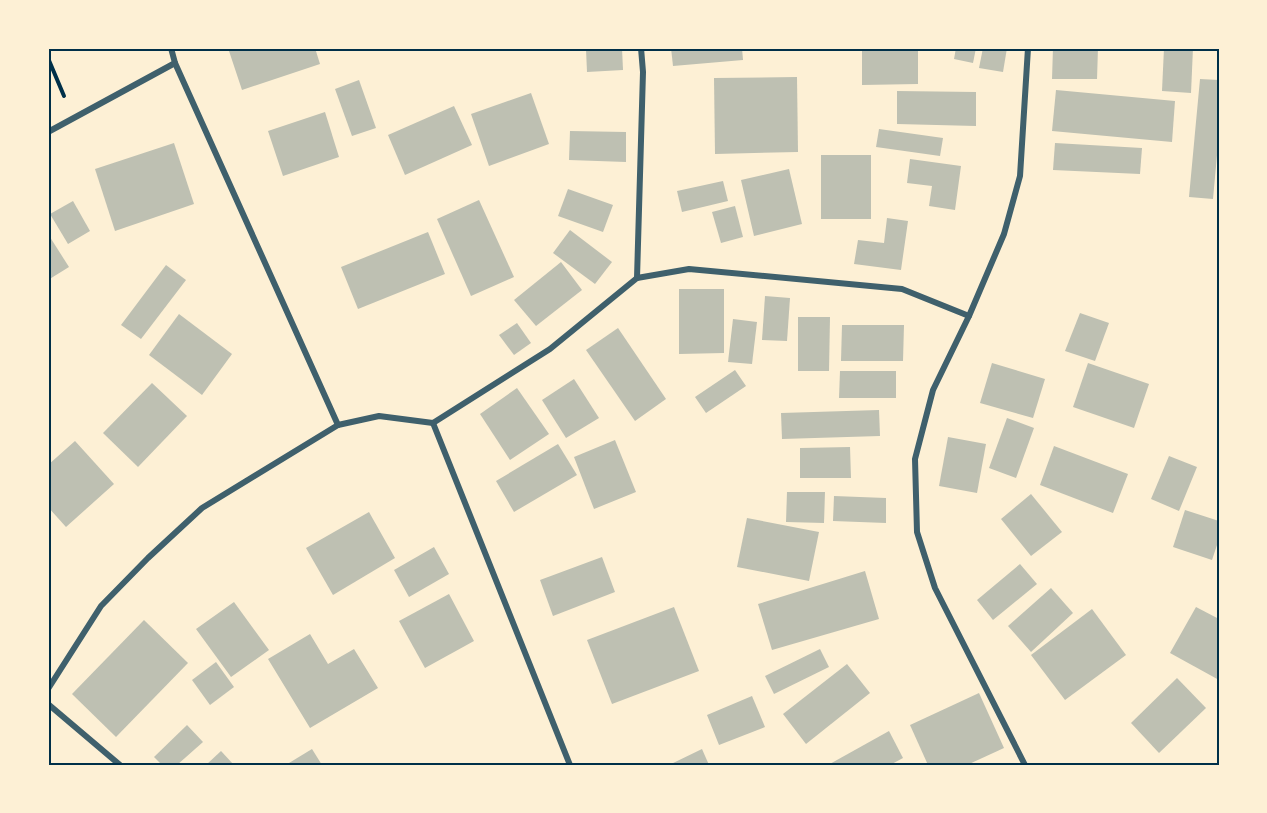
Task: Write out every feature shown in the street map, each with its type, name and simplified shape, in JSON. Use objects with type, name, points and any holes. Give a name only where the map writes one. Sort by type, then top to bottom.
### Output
[{"type":"street","points":[[171,48],[175,63],[338,426]]},
{"type":"street","points":[[637,278],[643,72],[641,48]]},
{"type":"street","points":[[1025,765],[935,588],[917,532],[915,459],[933,390],[969,316],[1004,234],[1020,176],[1028,48]]},
{"type":"street","points":[[48,132],[175,63]]},
{"type":"street","points":[[48,689],[101,606],[202,508],[338,426],[379,416],[433,423],[550,349],[637,278],[689,269],[902,289],[969,316]]},
{"type":"street","points":[[433,423],[570,765]]},
{"type":"street","points":[[48,704],[120,765]]},
{"type":"path","points":[[48,58],[74,118]]},
{"type":"building","points":[[228,48],[315,48],[320,64],[242,90]]},
{"type":"building","points":[[622,48],[623,70],[587,72],[586,49]]},
{"type":"building","points":[[671,48],[742,48],[743,60],[673,66]]},
{"type":"building","points":[[862,48],[918,48],[918,84],[862,85]]},
{"type":"building","points":[[956,48],[976,48],[973,63],[954,59]]},
{"type":"building","points":[[983,48],[1007,48],[1003,72],[979,68]]},
{"type":"building","points":[[1053,48],[1098,48],[1097,79],[1052,79]]},
{"type":"building","points":[[1164,48],[1193,48],[1191,93],[1162,91]]},
{"type":"building","points":[[797,77],[798,152],[715,154],[714,78]]},
{"type":"building","points":[[1200,79],[1219,80],[1219,133],[1213,199],[1189,197]]},
{"type":"building","points":[[359,80],[376,128],[352,136],[335,89]]},
{"type":"building","points":[[1056,90],[1175,101],[1172,142],[1052,131]]},
{"type":"building","points":[[897,91],[976,92],[976,126],[897,124]]},
{"type":"building","points":[[531,93],[549,144],[489,166],[471,114]]},
{"type":"building","points":[[454,106],[472,145],[405,175],[388,135]]},
{"type":"building","points":[[325,112],[339,157],[283,176],[268,131]]},
{"type":"building","points":[[879,129],[943,138],[940,156],[876,147]]},
{"type":"building","points":[[570,131],[626,132],[626,162],[569,160]]},
{"type":"building","points":[[174,143],[194,204],[115,231],[95,169]]},
{"type":"building","points":[[1055,143],[1142,148],[1140,174],[1053,170]]},
{"type":"building","points":[[821,155],[871,155],[871,219],[821,219]]},
{"type":"building","points":[[910,159],[961,166],[955,210],[929,206],[932,186],[907,183]]},
{"type":"building","points":[[789,169],[802,224],[754,236],[741,180]]},
{"type":"building","points":[[723,181],[728,201],[682,212],[677,191]]},
{"type":"building","points":[[568,189],[613,205],[603,232],[558,216]]},
{"type":"building","points":[[479,200],[514,277],[471,296],[437,219]]},
{"type":"building","points":[[73,201],[90,231],[68,244],[50,214]]},
{"type":"building","points":[[735,206],[743,237],[721,243],[712,212]]},
{"type":"building","points":[[887,218],[908,221],[901,270],[854,264],[858,240],[884,243]]},
{"type":"building","points":[[570,230],[612,262],[595,284],[553,253]]},
{"type":"building","points":[[428,232],[445,274],[358,309],[341,267]]},
{"type":"building","points":[[48,234],[69,267],[48,280]]},
{"type":"building","points":[[561,262],[582,290],[536,326],[514,300]]},
{"type":"building","points":[[166,265],[186,280],[141,339],[121,325]]},
{"type":"building","points":[[679,289],[724,289],[724,353],[679,354]]},
{"type":"building","points":[[765,296],[790,298],[787,341],[762,340]]},
{"type":"building","points":[[1080,313],[1109,323],[1095,361],[1065,351]]},
{"type":"building","points":[[179,314],[232,354],[202,395],[149,355]]},
{"type":"building","points":[[798,317],[830,317],[829,371],[798,371]]},
{"type":"building","points":[[733,319],[757,322],[752,364],[728,362]]},
{"type":"building","points":[[517,323],[531,343],[514,355],[499,335]]},
{"type":"building","points":[[842,325],[904,325],[903,361],[841,361]]},
{"type":"building","points":[[618,328],[666,399],[635,421],[586,350]]},
{"type":"building","points":[[992,363],[1045,379],[1033,418],[980,403]]},
{"type":"building","points":[[1088,363],[1149,384],[1134,428],[1073,407]]},
{"type":"building","points":[[735,370],[746,386],[706,413],[695,397]]},
{"type":"building","points":[[840,371],[896,371],[896,398],[839,398]]},
{"type":"building","points":[[574,379],[599,418],[566,438],[542,400]]},
{"type":"building","points":[[152,383],[187,416],[138,467],[103,433]]},
{"type":"building","points":[[517,388],[549,434],[510,460],[480,414]]},
{"type":"building","points":[[879,410],[880,436],[782,439],[781,413]]},
{"type":"building","points":[[1007,418],[1034,428],[1016,478],[989,468]]},
{"type":"building","points":[[948,437],[986,444],[977,493],[939,486]]},
{"type":"building","points":[[615,440],[636,492],[594,509],[574,457]]},
{"type":"building","points":[[75,441],[114,484],[66,527],[48,507],[48,465]]},
{"type":"building","points":[[558,444],[577,475],[514,512],[496,481]]},
{"type":"building","points":[[1054,446],[1128,474],[1113,513],[1040,485]]},
{"type":"building","points":[[850,447],[851,478],[800,478],[800,448]]},
{"type":"building","points":[[1169,456],[1197,467],[1179,511],[1151,499]]},
{"type":"building","points":[[787,492],[825,492],[824,523],[786,522]]},
{"type":"building","points":[[1031,494],[1062,532],[1031,556],[1001,519]]},
{"type":"building","points":[[834,496],[886,498],[886,523],[833,521]]},
{"type":"building","points":[[1185,510],[1219,521],[1219,539],[1212,560],[1173,547]]},
{"type":"building","points":[[369,512],[395,558],[333,595],[306,548]]},
{"type":"building","points":[[747,518],[819,532],[809,581],[737,567]]},
{"type":"building","points":[[434,547],[449,574],[409,597],[394,570]]},
{"type":"building","points":[[602,557],[615,592],[553,616],[540,580]]},
{"type":"building","points":[[1020,564],[1037,584],[993,620],[977,600]]},
{"type":"building","points":[[865,571],[879,619],[772,650],[758,604]]},
{"type":"building","points":[[1051,588],[1073,613],[1031,652],[1008,626]]},
{"type":"building","points":[[449,594],[474,641],[425,668],[399,621]]},
{"type":"building","points":[[234,602],[269,650],[231,677],[196,629]]},
{"type":"building","points":[[674,607],[699,671],[612,704],[587,640]]},
{"type":"building","points":[[1196,607],[1219,619],[1219,680],[1170,653]]},
{"type":"building","points":[[1092,609],[1126,655],[1065,700],[1031,655]]},
{"type":"building","points":[[144,620],[188,663],[116,737],[72,694]]},
{"type":"building","points":[[310,634],[328,664],[354,649],[378,688],[310,728],[268,659]]},
{"type":"building","points":[[820,649],[829,667],[774,694],[765,676]]},
{"type":"building","points":[[216,662],[234,687],[210,705],[192,680]]},
{"type":"building","points":[[847,664],[870,693],[806,744],[783,714]]},
{"type":"building","points":[[1177,678],[1206,708],[1159,753],[1131,723]]},
{"type":"building","points":[[979,693],[1004,748],[967,765],[928,765],[910,725]]},
{"type":"building","points":[[752,696],[765,727],[719,745],[707,715]]},
{"type":"building","points":[[187,725],[203,742],[177,765],[162,765],[154,757]]},
{"type":"building","points":[[889,731],[903,758],[890,765],[828,765]]},
{"type":"building","points":[[312,749],[322,765],[290,765],[289,763]]},
{"type":"building","points":[[702,749],[709,765],[669,765]]},
{"type":"building","points":[[221,751],[234,765],[206,765]]}]
